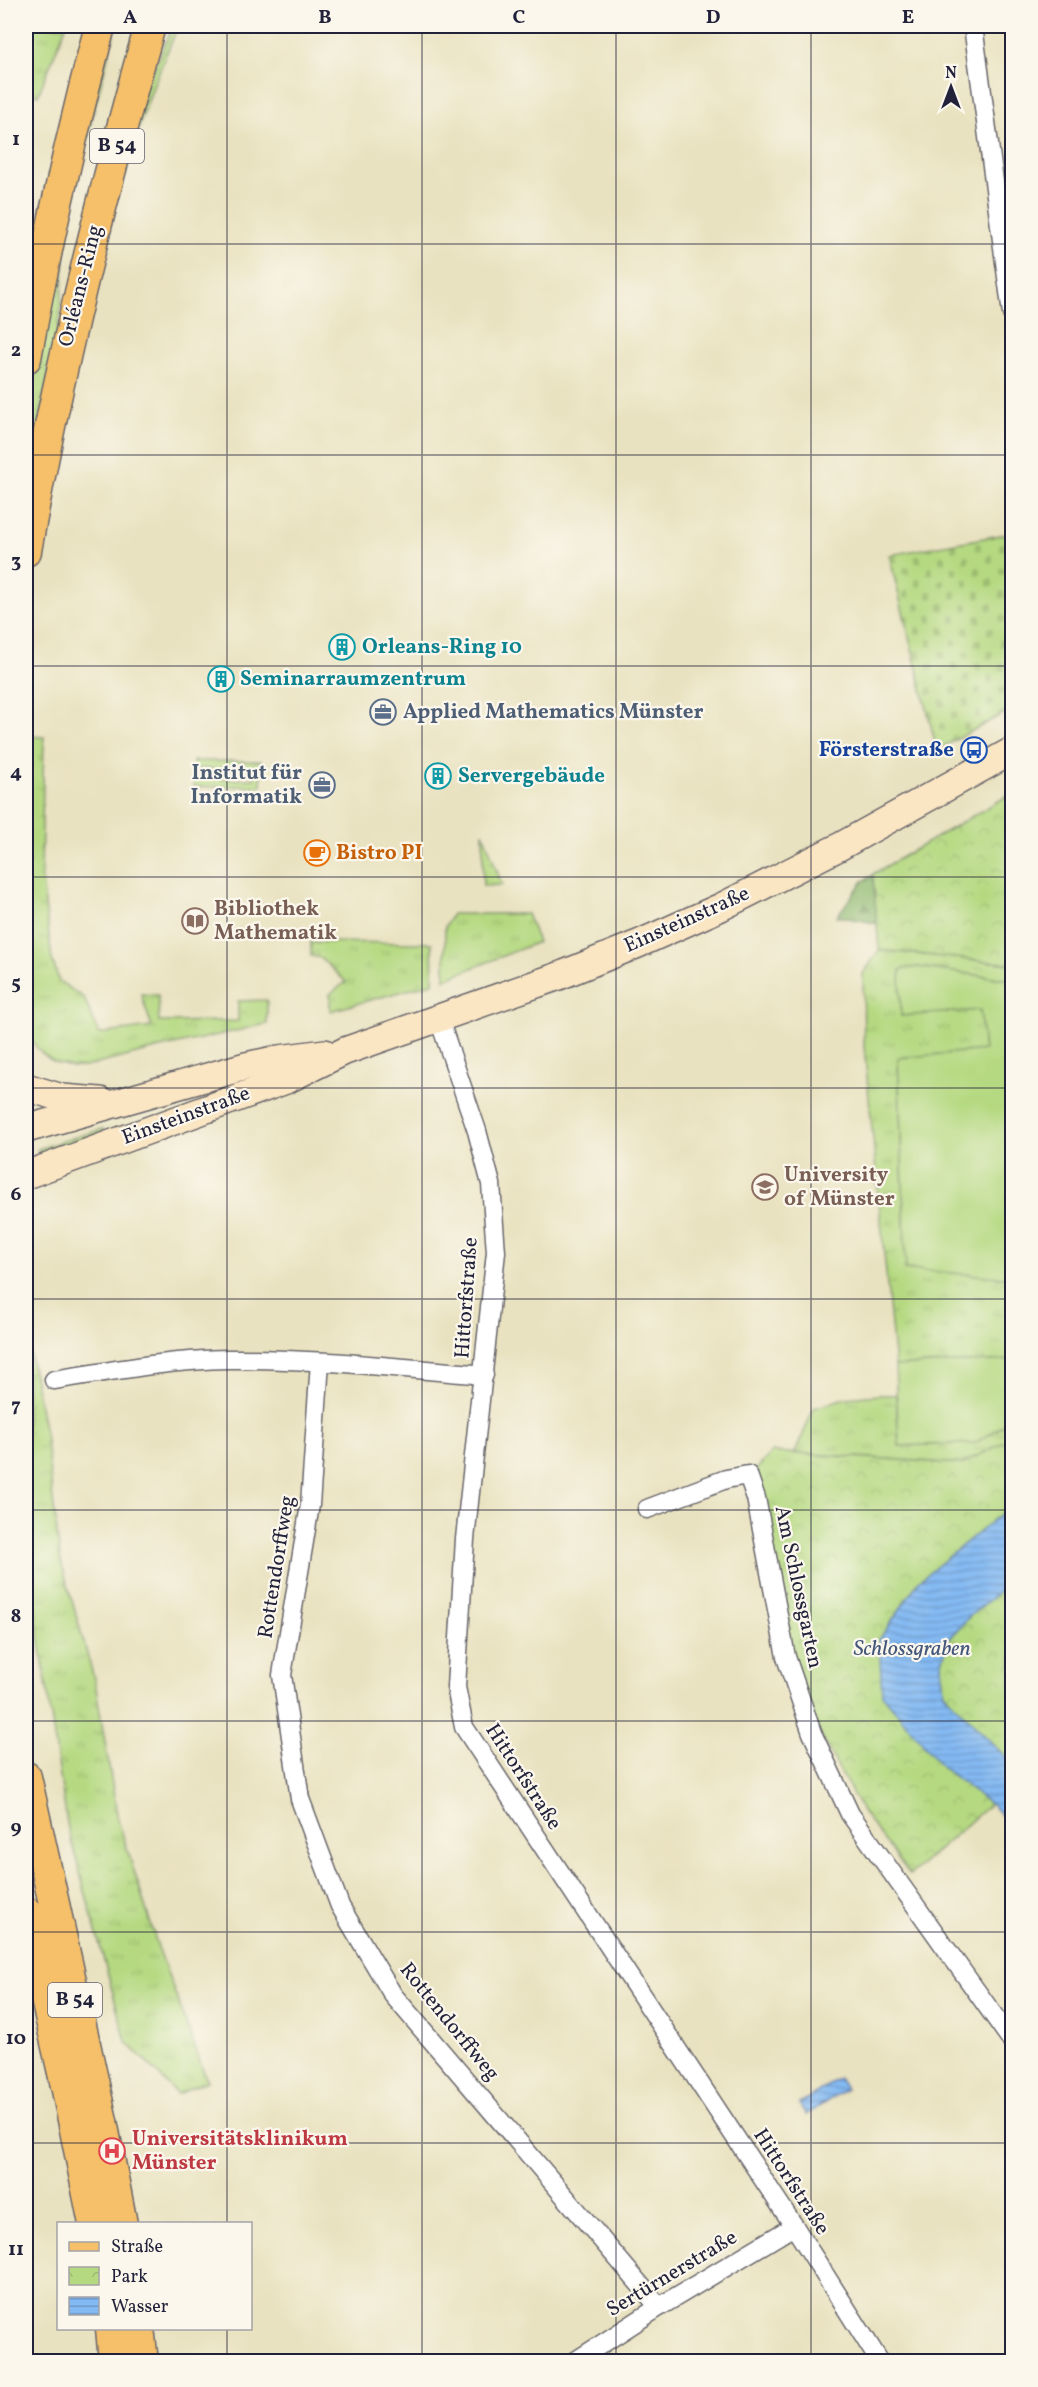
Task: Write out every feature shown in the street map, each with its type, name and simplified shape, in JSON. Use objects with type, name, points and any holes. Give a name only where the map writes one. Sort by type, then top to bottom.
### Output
[{"type":"main road","name":"Orléans-Ring","points":[[26,358],[44,256],[74,124],[100,26]]},
{"type":"main road","name":"Orléans-Ring","points":[[26,551],[43,451],[77,300],[150,26]]},
{"type":"main road","name":"Einsteinstraße","points":[[26,1175],[286,1080],[345,1051],[568,972],[721,907],[839,847],[1012,751]]},
{"type":"main road","name":"Einsteinstraße","points":[[26,1129],[246,1066],[290,1057],[345,1051]]},
{"type":"main road","points":[[26,1087],[47,1095],[81,1101],[138,1097]]},
{"type":"main road","name":"B 54","points":[[26,1777],[102,2121],[122,2222]]},
{"type":"main road","name":"B 54","points":[[26,1912],[67,2090],[94,2222]]},
{"type":"main road","points":[[111,2330],[114,2361]]},
{"type":"main road","points":[[139,2330],[143,2361]]},
{"type":"street","points":[[973,26],[1012,314]]},
{"type":"street","name":"Hittorfstraße","points":[[439,1019],[477,1131],[491,1184],[496,1252],[465,1539],[456,1687],[464,1727],[794,2226],[880,2361]]},
{"type":"street","points":[[54,1380],[172,1363],[227,1359],[320,1362],[484,1375]]},
{"type":"street","name":"Rottendorffweg","points":[[320,1362],[310,1505],[282,1675],[300,1799],[340,1906],[393,1995],[659,2307]]},
{"type":"street","name":"Am Schlossgarten","points":[[647,1509],[726,1479],[748,1475],[756,1498],[786,1657],[812,1732],[850,1814],[1012,2041]]},
{"type":"street","name":"Sertürnerstraße","points":[[574,2361],[794,2226]]},
{"type":"green space","points":[[26,26],[66,26],[38,95],[28,84],[24,64]]},
{"type":"green space","points":[[111,26],[116,26],[67,220],[60,318],[26,487],[26,425],[59,237]]},
{"type":"green space","points":[[173,26],[178,26],[154,84],[130,153],[146,86]]},
{"type":"green space","points":[[1012,533],[1012,709],[937,750],[889,555]]},
{"type":"green space","points":[[26,736],[44,737],[41,872],[52,959],[59,981],[84,998],[99,1034],[152,1027],[141,994],[158,995],[159,1022],[238,1021],[238,1001],[267,1000],[267,1024],[85,1067],[57,1063],[36,1047],[26,1030]]},
{"type":"green space","points":[[193,761],[261,761],[261,786],[194,787],[194,779],[254,779],[255,769],[193,769]]},
{"type":"green space","points":[[1012,793],[1012,964],[879,950],[873,874]]},
{"type":"green space","points":[[1012,796],[880,924],[837,916],[863,881]]},
{"type":"green space","points":[[483,832],[502,885],[483,886]]},
{"type":"green space","points":[[452,914],[527,914],[538,942],[445,979],[445,927]]},
{"type":"green space","points":[[311,942],[432,943],[433,983],[330,1011],[330,994],[346,982],[321,958],[311,956]]},
{"type":"green space","points":[[879,950],[1012,964],[1012,980],[917,967],[981,1010],[984,1051],[898,1059],[906,1269],[1012,1278],[1012,1360],[895,1366],[864,1046],[863,974]]},
{"type":"green space","points":[[917,967],[1012,980],[1012,1278],[906,1269],[898,1058],[984,1050],[980,1010],[901,1016],[900,970]]},
{"type":"green space","points":[[103,1129],[105,1133],[42,1159],[38,1149]]},
{"type":"green space","points":[[26,1346],[30,1355],[45,1433],[60,1558],[95,1682],[118,1820],[158,1947],[207,2081],[177,2094],[126,2041],[68,1829],[29,1570],[26,1529]]},
{"type":"green space","points":[[1012,1360],[1012,1420],[975,1443],[899,1446],[895,1366]]},
{"type":"green space","points":[[896,1395],[899,1446],[975,1443],[1012,1420],[1012,1438],[962,1464],[795,1453],[814,1408],[845,1398]]},
{"type":"green space","points":[[1012,1438],[1012,1505],[919,1581],[879,1640],[943,1768],[990,1804],[910,1875],[862,1811],[820,1734],[790,1653],[755,1471],[772,1452],[962,1464]]},
{"type":"green space","points":[[1012,1581],[1012,1764],[944,1693],[941,1665],[949,1638],[970,1616]]},
{"type":"water","name":"Schlossgraben","points":[[1012,1505],[1012,1581],[970,1616],[949,1638],[941,1665],[944,1693],[1012,1764],[1012,1825],[990,1804],[943,1768],[882,1694],[879,1640],[919,1581]]},
{"type":"water","points":[[839,2078],[846,2089],[806,2115],[799,2104]]},
{"type":"place","name":"Orleans-Ring 10","points":[[342,647]]},
{"type":"place","name":"Seminarraumzentrum","points":[[221,679]]},
{"type":"place","name":"Applied Mathematics Münster","points":[[383,712]]},
{"type":"place","name":"Försterstraße","points":[[974,750]]},
{"type":"place","name":"Servergebäude","points":[[438,776]]},
{"type":"place","name":"Institut für Informatik","points":[[322,785]]},
{"type":"place","name":"Bistro PI","points":[[317,853]]},
{"type":"place","name":"Bibliothek Mathematik","points":[[195,921]]},
{"type":"place","name":"University of Münster","points":[[765,1187]]},
{"type":"place","name":"Universitätsklinikum Münster","points":[[112,2151]]}]
